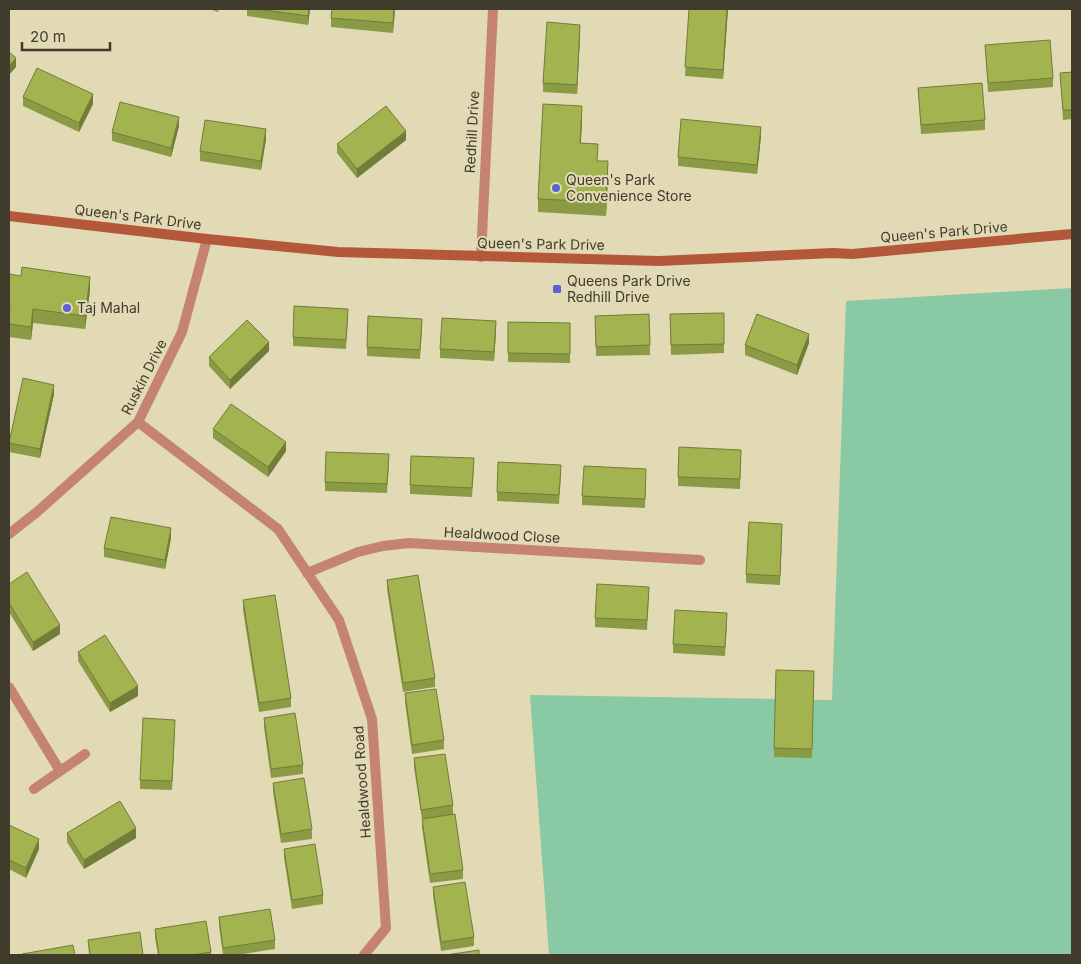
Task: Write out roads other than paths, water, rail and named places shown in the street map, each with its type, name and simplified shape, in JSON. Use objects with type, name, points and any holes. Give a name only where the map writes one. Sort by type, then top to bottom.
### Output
[{"type":"street","name":"Redhill Drive","points":[[481,257],[493,9]]},
{"type":"street","name":"Queen's Park Drive","points":[[9,215],[206,239],[338,252],[659,261],[833,253],[852,254],[1072,234]]},
{"type":"street","name":"Ruskin Drive","points":[[9,534],[37,512],[138,422],[182,332],[206,239]]},
{"type":"street","name":"Healdwood Road","points":[[138,422],[278,529],[339,620],[372,719],[386,928],[364,955]]},
{"type":"street","name":"Healdwood Close","points":[[307,572],[358,552],[383,546],[408,544],[700,560]]},
{"type":"street","points":[[9,687],[60,771]]},
{"type":"street","points":[[34,788],[85,754]]},
{"type":"place","name":"Queen's Park Convenience Store","points":[[556,188]]},
{"type":"place","name":"Queens Park Drive Redhill Drive","points":[[557,289]]},
{"type":"place","name":"Taj Mahal","points":[[67,308]]}]
